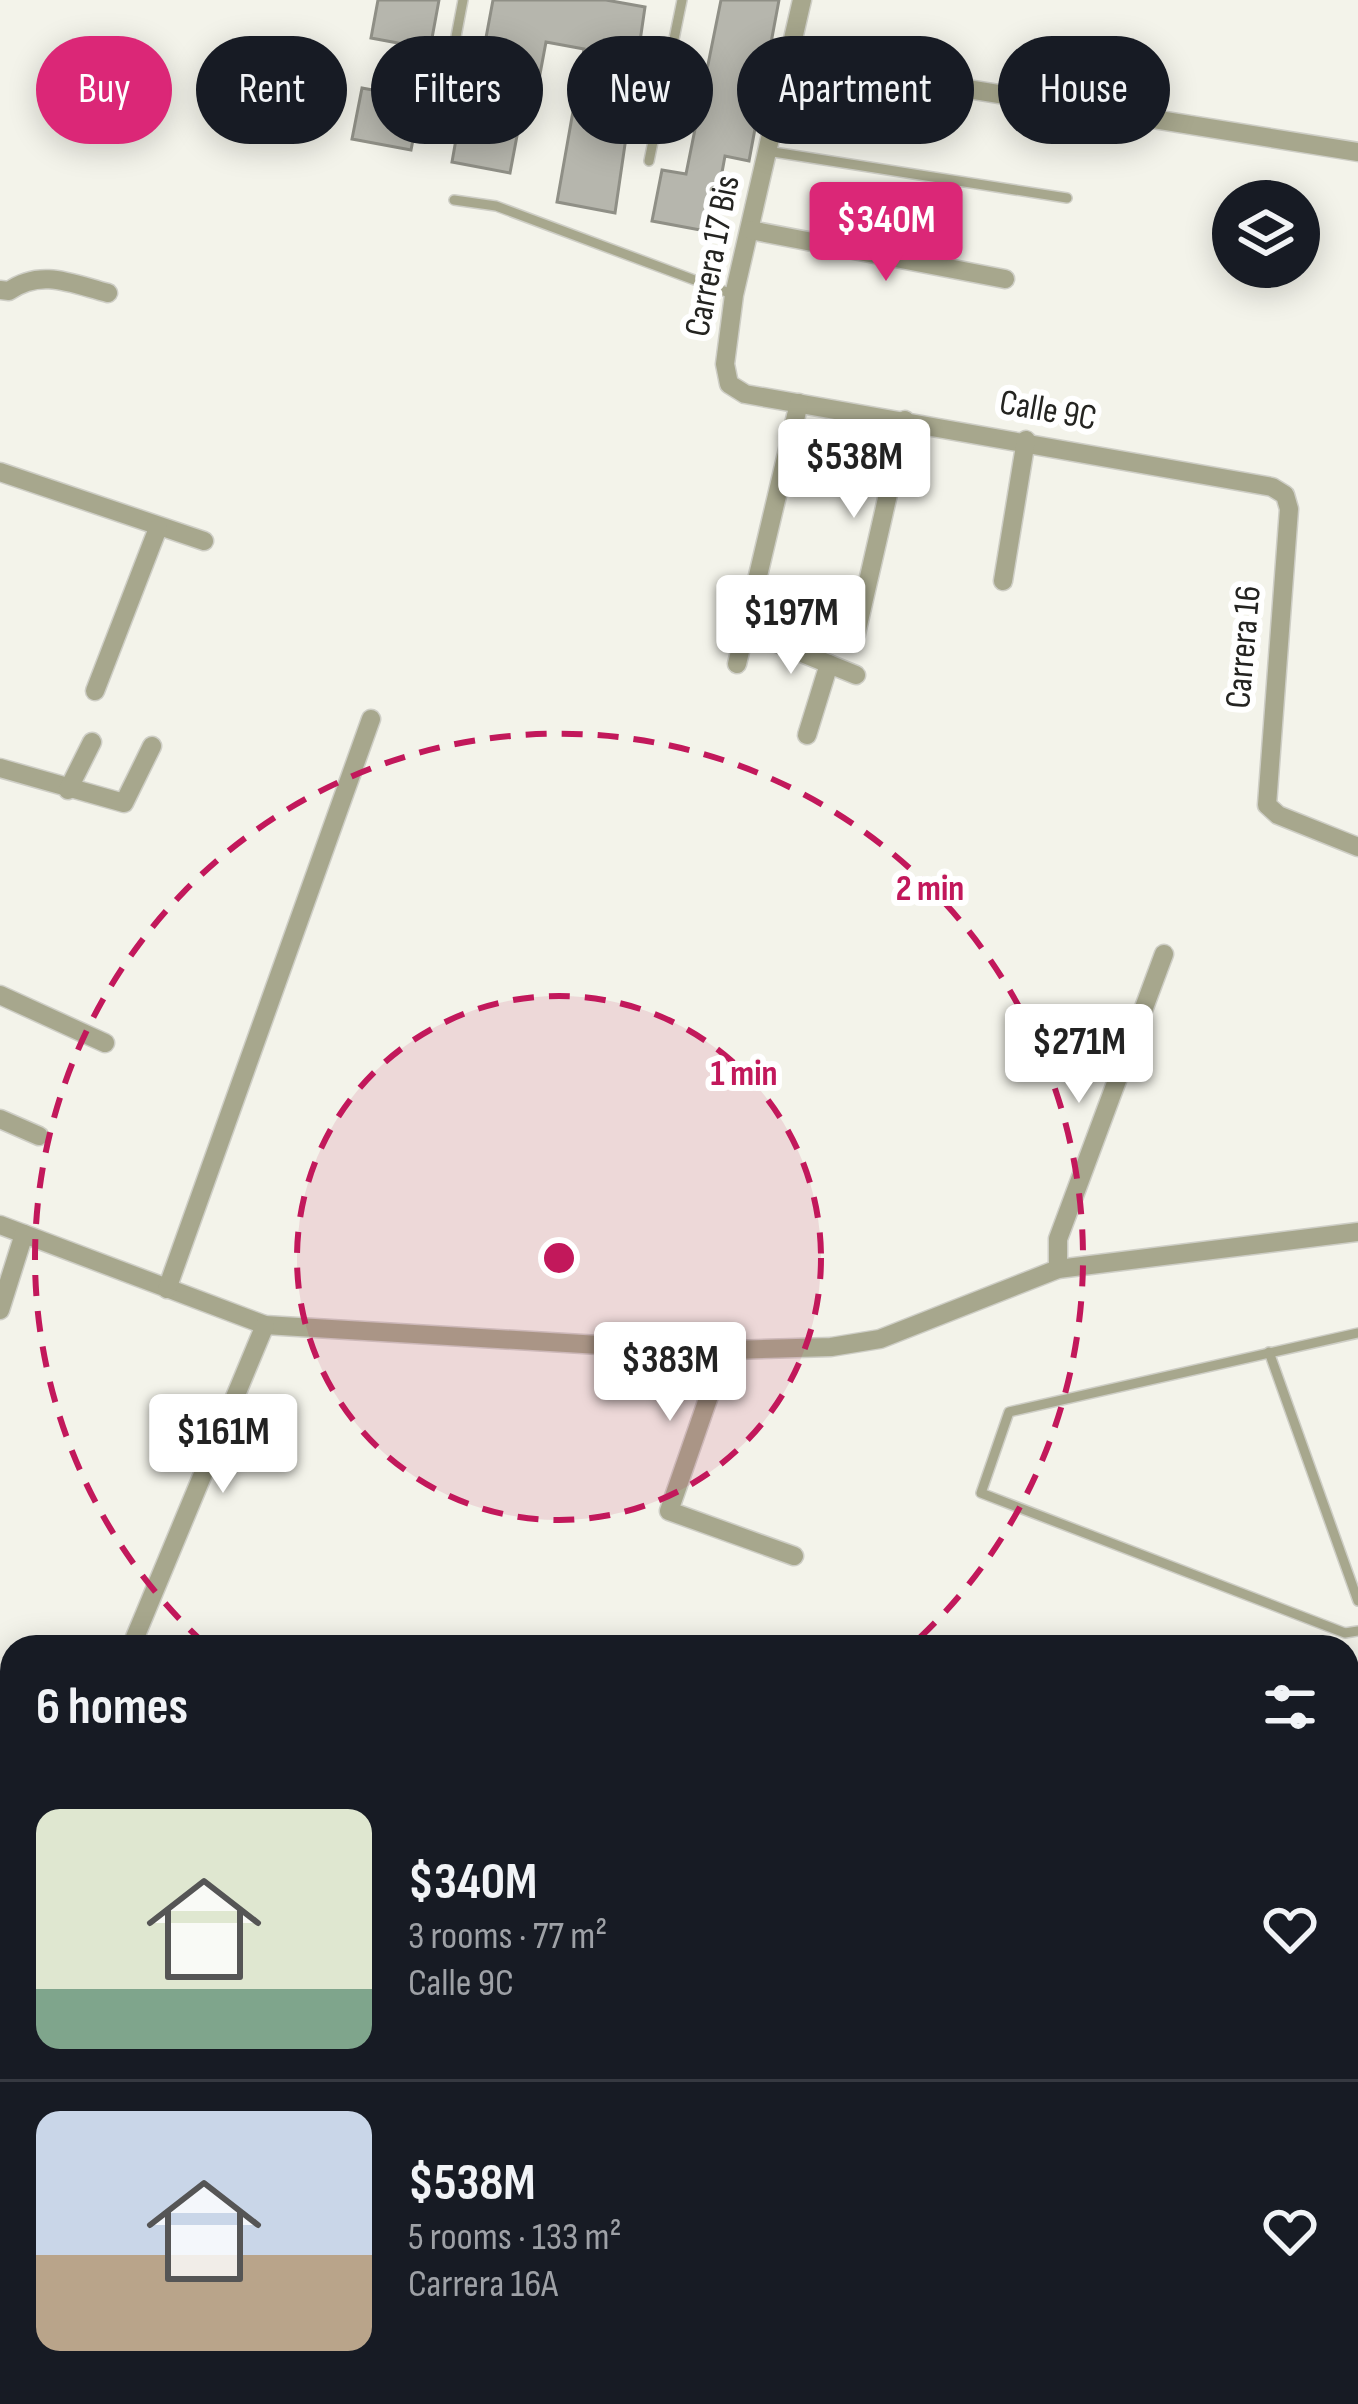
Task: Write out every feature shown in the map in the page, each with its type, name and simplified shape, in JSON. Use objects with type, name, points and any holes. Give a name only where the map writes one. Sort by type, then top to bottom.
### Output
[{"type":"street","name":"Carrera 17 Bis","points":[[794,36],[802,0]]},
{"type":"street","points":[[974,90],[1358,152]]},
{"type":"street","name":"Carrera 17 Bis","points":[[729,384],[725,364],[734,295],[769,144]]},
{"type":"street","points":[[750,230],[1005,279]]},
{"type":"street","points":[[0,290],[9,291],[26,279],[51,278],[108,293]]},
{"type":"street","name":"Calle 9C","points":[[729,384],[745,394],[1026,440],[1272,488],[1285,496]]},
{"type":"street","points":[[737,664],[800,403]]},
{"type":"street","points":[[856,634],[905,420]]},
{"type":"street","points":[[1003,581],[1026,440]]},
{"type":"street","points":[[0,472],[204,541]]},
{"type":"street","name":"Carrera 16","points":[[1285,496],[1289,509],[1267,805],[1278,815],[1358,847]]},
{"type":"street","points":[[95,691],[158,528]]},
{"type":"street","points":[[745,630],[856,675]]},
{"type":"street","points":[[807,735],[829,664]]},
{"type":"street","points":[[167,1289],[371,719]]},
{"type":"street","points":[[68,790],[92,742]]},
{"type":"street","points":[[0,768],[124,803],[152,746]]},
{"type":"street","points":[[1058,1269],[1058,1239],[1164,954]]},
{"type":"street","points":[[0,995],[105,1043]]},
{"type":"street","points":[[0,1120],[39,1136]]},
{"type":"street","points":[[0,1225],[265,1325],[725,1350],[831,1347],[880,1339],[1058,1269],[1358,1232]]},
{"type":"street","points":[[0,1310],[25,1234]]},
{"type":"street","points":[[136,1635],[265,1325]]},
{"type":"street","points":[[725,1350],[669,1511],[794,1556]]},
{"type":"lane","points":[[456,36],[463,0]]},
{"type":"lane","points":[[649,161],[682,0]]},
{"type":"lane","points":[[767,151],[1067,198]]},
{"type":"lane","points":[[454,200],[496,206],[734,295]]},
{"type":"lane","points":[[1358,1333],[1009,1412],[981,1492],[1346,1633],[1358,1631]]},
{"type":"lane","points":[[1268,1352],[1358,1600]]},
{"type":"building","points":[[378,0],[439,0],[432,36],[371,36]]},
{"type":"building","points":[[493,0],[606,0],[645,7],[641,36],[567,36],[567,46],[546,42],[543,58],[543,36],[486,36]]},
{"type":"building","points":[[721,0],[779,0],[772,36],[737,36],[737,144],[752,144],[749,161],[725,156],[711,232],[652,221],[662,170],[686,174],[692,144],[713,144],[713,40]]},
{"type":"building","points":[[362,88],[371,90],[371,143],[352,139]]},
{"type":"building","points":[[379,144],[412,144],[411,150]]},
{"type":"building","points":[[455,144],[515,144],[510,173],[452,162]]},
{"type":"building","points":[[567,144],[625,144],[615,213],[557,202]]}]
